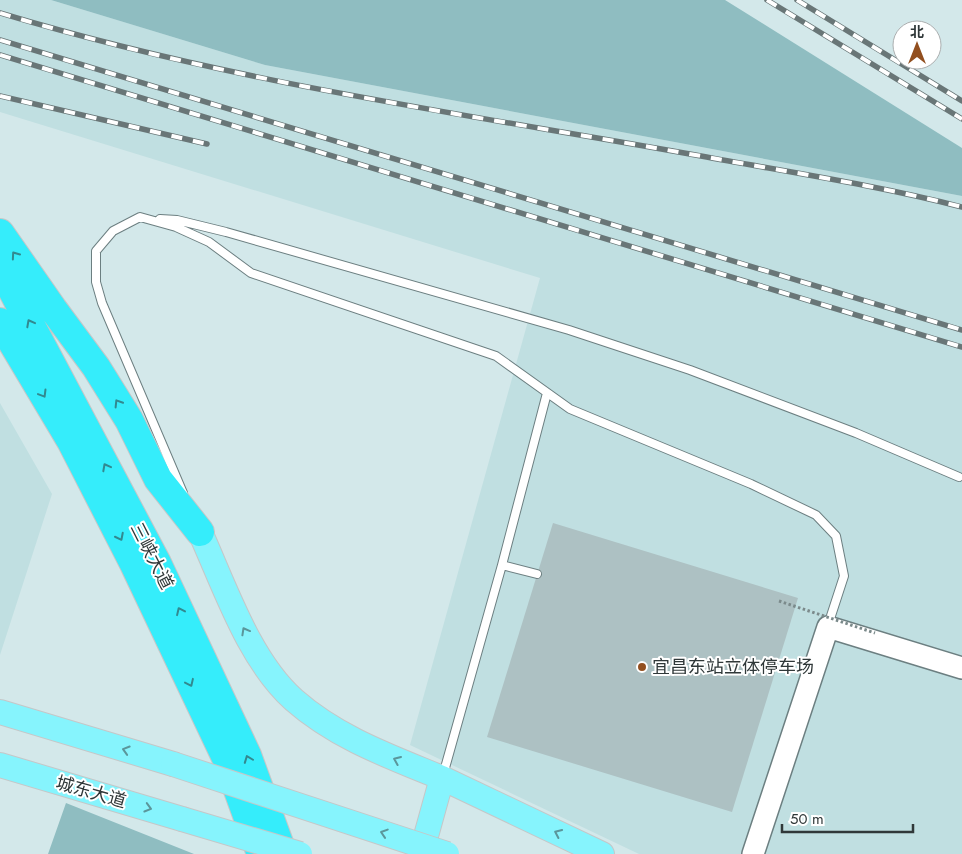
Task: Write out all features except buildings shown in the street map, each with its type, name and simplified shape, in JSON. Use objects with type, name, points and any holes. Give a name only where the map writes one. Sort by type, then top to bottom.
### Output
[{"type":"highway","points":[[0,233],[53,310],[96,367],[129,420],[158,479],[200,532]]},
{"type":"highway","name":"三峡大道","points":[[0,268],[157,563],[247,755],[283,854]]},
{"type":"highway","name":"三峡大道","points":[[0,322],[71,441],[134,564],[227,760],[261,854]]},
{"type":"main road","points":[[200,532],[242,626],[270,673],[294,700],[324,723],[352,739],[442,778],[602,854]]},
{"type":"main road","points":[[0,712],[173,764],[447,854]]},
{"type":"main road","name":"城东大道","points":[[0,765],[300,854]]},
{"type":"main road","points":[[421,854],[442,778]]},
{"type":"street","points":[[753,854],[828,627],[962,668]]},
{"type":"lane","points":[[140,217],[176,227],[209,242],[251,273],[496,356],[570,409],[751,484],[816,515],[836,536],[844,576],[828,627]]},
{"type":"lane","points":[[200,532],[102,303],[96,282],[96,251],[113,232],[140,217],[177,220],[226,232],[569,330],[762,396],[959,476]]},
{"type":"lane","points":[[442,778],[502,565],[547,393]]},
{"type":"lane","points":[[502,565],[537,574]]},
{"type":"path","points":[[779,600],[875,632]]},
{"type":"shaded area","points":[[0,0],[51,0],[265,65],[962,196],[962,854],[639,854],[410,745],[540,278],[0,112]]},
{"type":"shaded area","points":[[51,0],[725,0],[962,148],[962,196],[265,65]]},
{"type":"shaded area","points":[[0,403],[52,494],[0,655]]},
{"type":"shaded area","points":[[66,803],[194,854],[48,854]]},
{"type":"railway","points":[[767,0],[962,119]]},
{"type":"railway","points":[[797,0],[962,101]]},
{"type":"railway","points":[[0,13],[173,59],[348,95],[832,179],[962,207]]},
{"type":"railway","points":[[0,40],[962,330]]},
{"type":"railway","points":[[0,55],[962,347]]},
{"type":"railway","points":[[0,96],[207,144]]},
{"type":"place","name":"宜昌东站立体停车场","points":[[642,667]]}]
